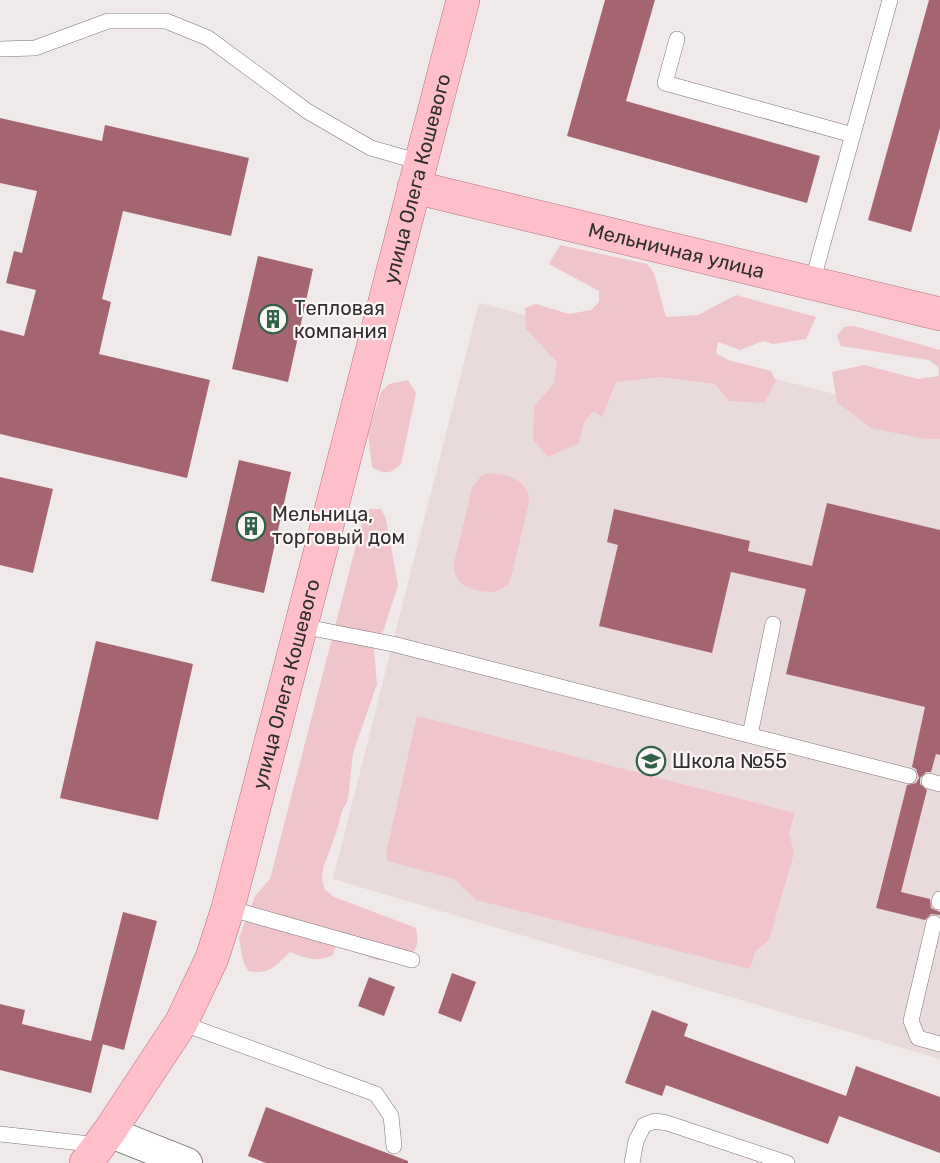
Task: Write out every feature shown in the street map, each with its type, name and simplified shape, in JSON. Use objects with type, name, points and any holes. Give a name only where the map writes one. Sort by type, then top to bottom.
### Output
[{"type":"main road","name":"улица Олега Кошевого","points":[[98,1147],[181,1023],[212,958],[228,908],[463,0]]},
{"type":"main road","name":"Мельничная улица","points":[[417,174],[812,283],[940,314]]},
{"type":"street","points":[[98,1147],[187,1163]]},
{"type":"lane","points":[[812,283],[890,0]]},
{"type":"lane","points":[[0,50],[35,48],[108,21],[166,21],[208,38],[307,111],[417,174]]},
{"type":"lane","points":[[677,39],[665,82],[853,135]]},
{"type":"lane","points":[[750,735],[773,624]]},
{"type":"lane","points":[[302,626],[393,644],[909,776]]},
{"type":"lane","points":[[228,908],[412,960]]},
{"type":"lane","points":[[934,923],[911,1021],[918,1038],[940,1044]]},
{"type":"lane","points":[[181,1023],[375,1094],[391,1116],[394,1146]]},
{"type":"lane","points":[[632,1163],[636,1141],[644,1125],[655,1121],[787,1163]]},
{"type":"lane","points":[[0,1134],[98,1147]]},
{"type":"shaded area","points":[[560,245],[647,264],[654,273],[666,317],[698,315],[736,295],[816,317],[806,339],[773,344],[763,341],[740,350],[718,342],[716,353],[728,360],[771,371],[776,381],[764,403],[729,401],[715,384],[661,377],[616,382],[602,417],[594,411],[585,420],[579,443],[548,457],[533,440],[534,407],[554,383],[557,362],[526,329],[525,308],[536,304],[569,314],[591,310],[599,302],[599,291],[549,264]]},
{"type":"shaded area","name":"Школа №55","points":[[479,303],[940,421],[940,1059],[333,879]]},
{"type":"shaded area","points":[[854,326],[940,350],[940,439],[926,439],[871,428],[837,402],[832,372],[864,365],[918,379],[939,376],[938,367],[929,360],[841,346],[837,336],[844,327]]},
{"type":"shaded area","points":[[408,380],[416,393],[401,464],[391,471],[380,471],[372,467],[368,434],[381,392],[389,384]]},
{"type":"shaded area","points":[[487,473],[516,479],[525,488],[529,502],[511,578],[508,585],[495,592],[467,587],[457,578],[454,564],[472,488],[481,476]]},
{"type":"shaded area","points":[[370,509],[381,509],[386,519],[398,585],[384,629],[374,650],[377,684],[353,753],[348,800],[342,811],[323,868],[322,880],[325,890],[334,897],[416,928],[416,947],[407,956],[382,960],[336,944],[333,955],[322,959],[312,959],[290,952],[267,970],[248,971],[243,961],[239,938],[255,896],[270,879],[363,518]]},
{"type":"shaded area","points":[[417,716],[795,813],[789,833],[794,853],[769,940],[755,952],[750,969],[476,900],[454,879],[388,861],[386,854]]},
{"type":"building","points":[[605,0],[655,0],[626,101],[820,156],[807,203],[567,136]]},
{"type":"building","points":[[929,0],[940,0],[940,128],[911,232],[868,220]]},
{"type":"building","points":[[0,118],[102,141],[105,125],[249,158],[231,236],[123,211],[102,299],[111,302],[99,354],[210,380],[187,478],[0,434],[0,330],[24,336],[36,290],[6,283],[14,251],[22,253],[37,191],[0,183]]},
{"type":"building","name":"Тепловая компания","points":[[258,256],[313,269],[288,382],[232,369]]},
{"type":"building","name":"Мельница, торговый дом","points":[[239,460],[291,472],[264,593],[211,581]]},
{"type":"building","points":[[0,477],[53,489],[33,573],[0,565]]},
{"type":"building","points":[[827,503],[940,530],[940,755],[936,754],[931,772],[926,772],[920,778],[920,784],[927,790],[901,892],[930,899],[931,908],[940,912],[940,915],[931,914],[925,920],[876,908],[907,785],[916,783],[919,778],[916,769],[912,767],[925,707],[786,674],[806,589],[731,572],[712,653],[599,626],[618,545],[607,542],[614,509],[750,541],[748,551],[812,566]]},
{"type":"building","points":[[96,641],[193,664],[158,820],[60,798]]},
{"type":"building","points":[[123,912],[157,921],[124,1050],[91,1041]]},
{"type":"building","points":[[452,973],[476,982],[461,1022],[438,1013]]},
{"type":"building","points":[[369,977],[395,987],[384,1016],[358,1006]]},
{"type":"building","points":[[0,1004],[25,1010],[22,1024],[103,1044],[91,1093],[0,1070]]},
{"type":"building","points":[[652,1010],[688,1024],[684,1036],[846,1096],[856,1066],[940,1097],[940,1153],[839,1116],[828,1144],[666,1085],[662,1096],[625,1083]]},
{"type":"building","points":[[266,1107],[408,1161],[408,1163],[266,1163],[248,1156]]},
{"type":"place","name":"Тепловая компания","points":[[273,319]]},
{"type":"place","name":"Мельница, торговый дом","points":[[251,526]]},
{"type":"place","name":"Школа №55","points":[[651,761]]}]
